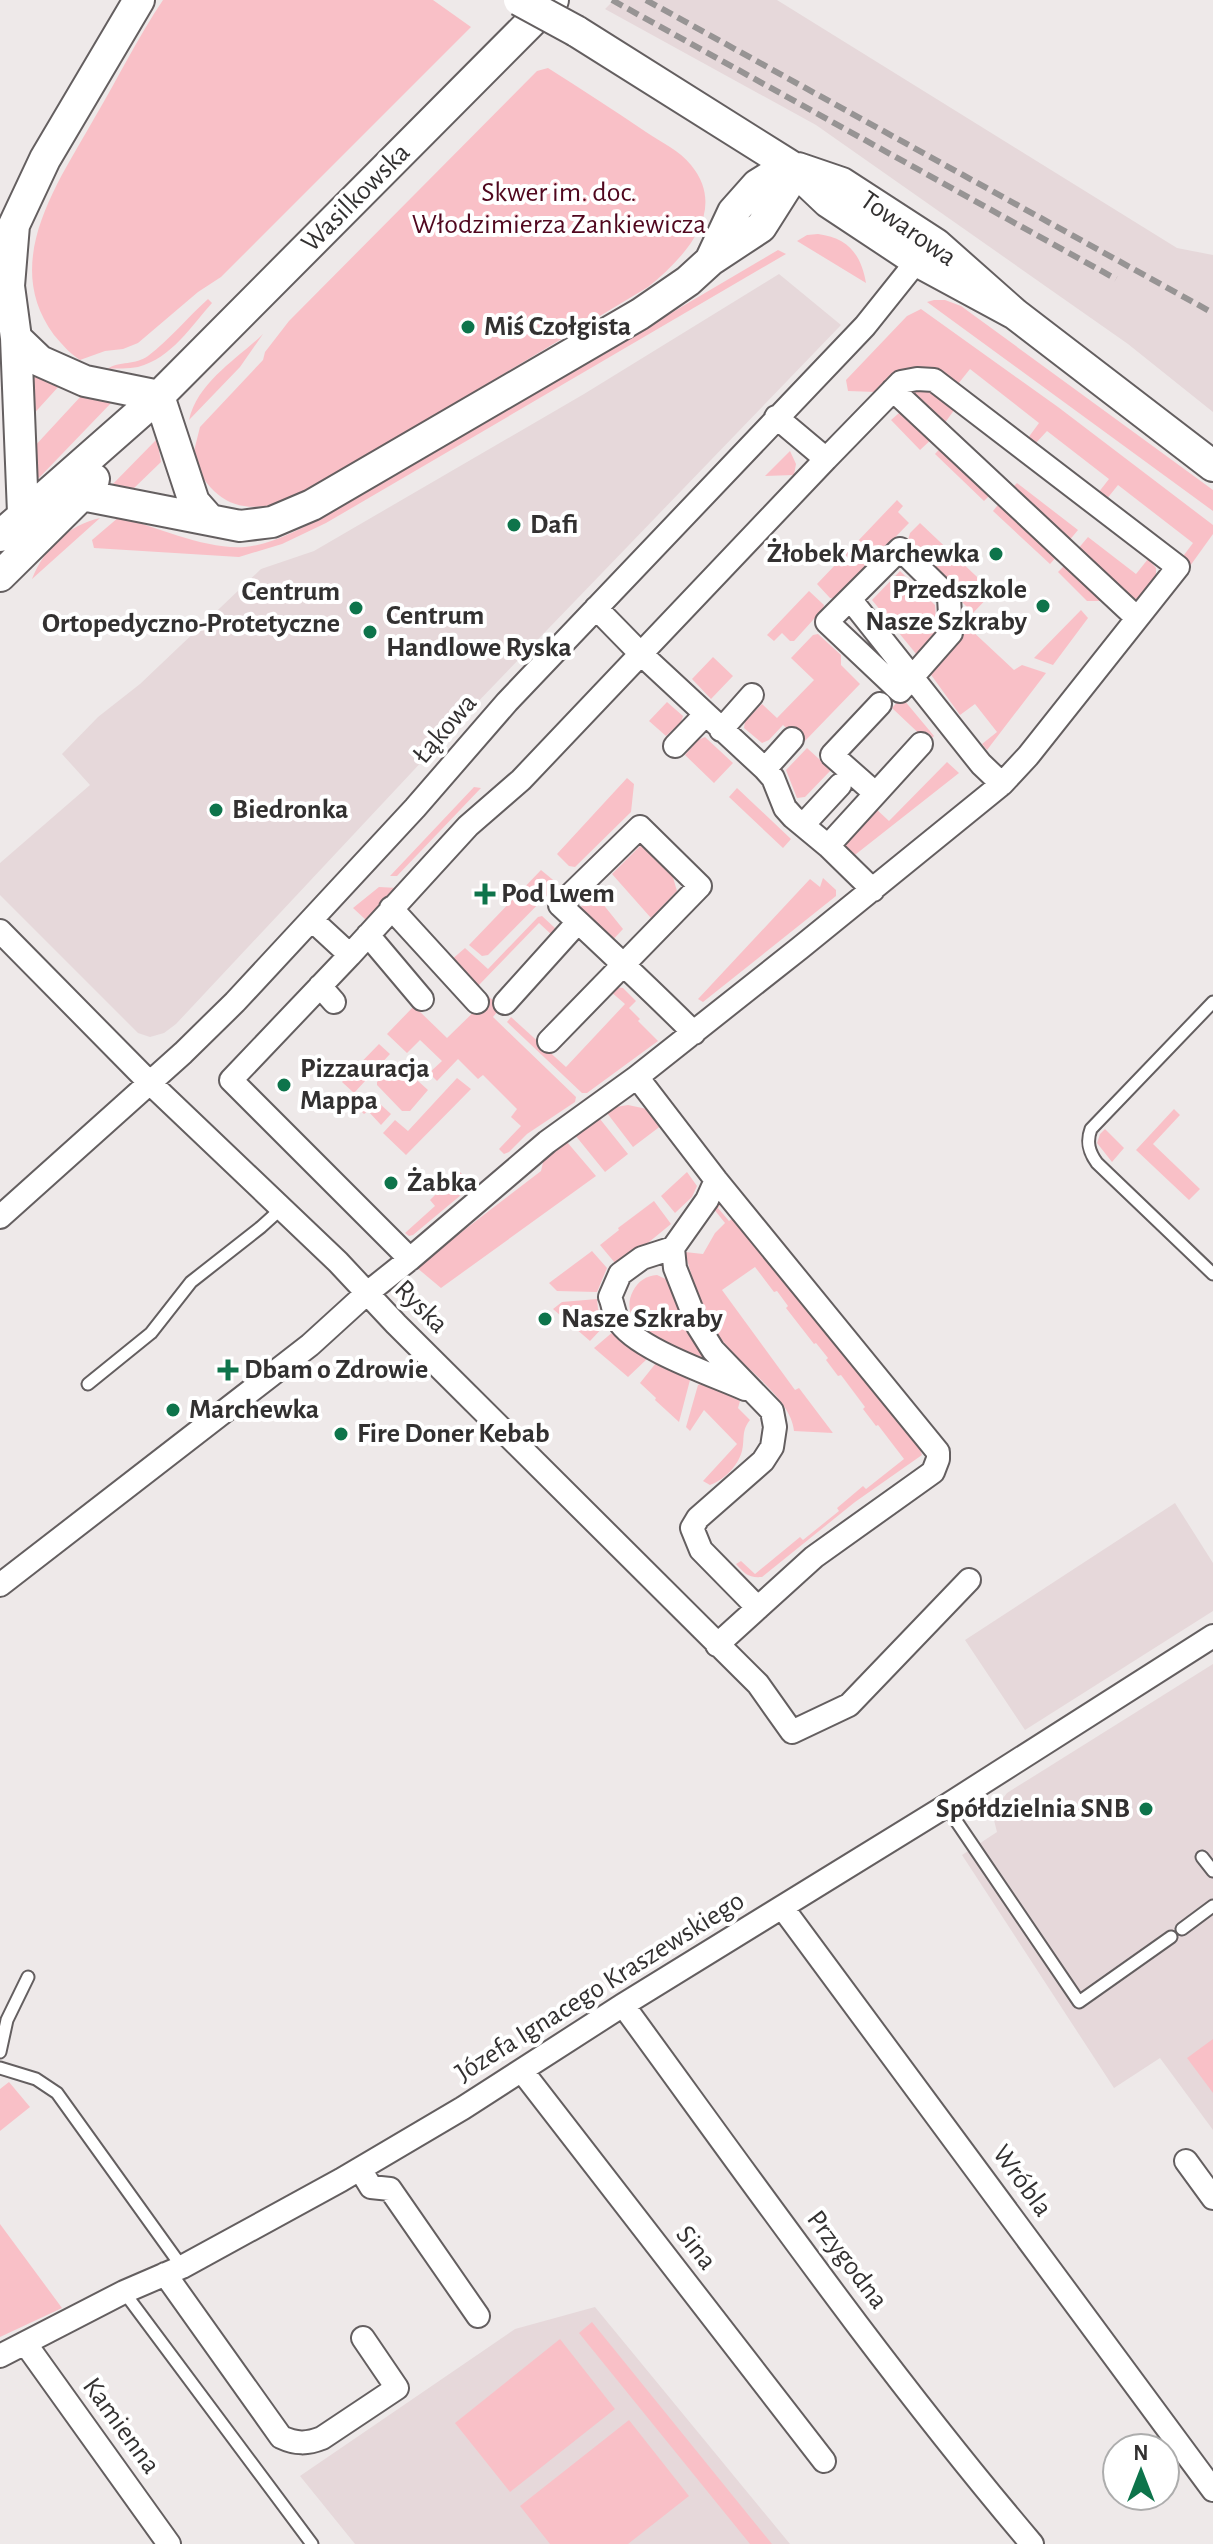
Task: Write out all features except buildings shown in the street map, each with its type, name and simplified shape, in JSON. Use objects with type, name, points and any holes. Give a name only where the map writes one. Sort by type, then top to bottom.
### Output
[{"type":"main road","points":[[23,513],[16,338],[9,286],[14,225],[45,159],[139,0]]},
{"type":"main road","name":"Towarowa","points":[[519,0],[576,31],[789,165],[828,202],[917,261],[1015,314]]},
{"type":"main road","name":"Wasilkowska","points":[[159,396],[553,0]]},
{"type":"main road","points":[[82,495],[240,526],[272,522],[312,505],[640,314],[688,281],[711,260],[761,227],[787,186],[789,165]]},
{"type":"main road","name":"Towarowa","points":[[789,165],[842,183],[936,244],[1015,314],[1213,466]]},
{"type":"main road","points":[[16,338],[40,361],[85,381],[159,396]]},
{"type":"main road","points":[[0,576],[82,495],[159,396]]},
{"type":"main road","points":[[0,536],[159,396]]},
{"type":"main road","points":[[159,396],[194,502],[209,519]]},
{"type":"street","name":"Łąkowa","points":[[0,1217],[183,1053],[235,1002],[415,808],[507,702],[865,326],[917,261]]},
{"type":"street","points":[[0,1585],[310,1345],[547,1142],[694,1033],[1002,784],[1028,756],[1178,567],[934,380],[901,382],[521,780],[468,826],[391,908],[350,955],[327,994],[231,1080],[410,1259]]},
{"type":"street","points":[[893,390],[1137,618]]},
{"type":"street","points":[[776,417],[826,459]]},
{"type":"street","points":[[900,549],[949,597],[951,633],[900,691],[827,622],[850,599],[900,549]]},
{"type":"street","points":[[850,599],[981,764],[1002,784]]},
{"type":"street","points":[[596,608],[765,769],[776,784],[785,808],[873,890]]},
{"type":"street","points":[[675,746],[752,695]]},
{"type":"street","points":[[875,793],[832,755],[880,704]]},
{"type":"street","points":[[765,769],[792,739]]},
{"type":"street","points":[[828,846],[921,744]]},
{"type":"street","points":[[803,825],[840,785]]},
{"type":"street","points":[[549,1041],[623,964],[700,886],[640,827],[560,905],[623,964],[694,1033]]},
{"type":"street","points":[[391,908],[477,1002]]},
{"type":"street","points":[[312,920],[350,955]]},
{"type":"street","points":[[505,1003],[578,922]]},
{"type":"street","name":"Ryska","points":[[0,931],[758,1684],[792,1732],[849,1705],[969,1580]]},
{"type":"street","points":[[368,935],[422,999]]},
{"type":"street","points":[[637,1077],[716,1180],[938,1452],[933,1472],[814,1557],[717,1645]]},
{"type":"street","points":[[716,1180],[707,1200],[673,1248],[642,1258],[620,1274],[610,1297],[619,1322],[637,1338],[660,1353],[757,1395]]},
{"type":"street","points":[[673,1248],[675,1268],[698,1326],[713,1350],[772,1411],[775,1427],[772,1447],[763,1461],[698,1518],[692,1528],[701,1550],[758,1608]]},
{"type":"street","name":"Józefa Ignacego Kraszewskiego","points":[[0,2356],[124,2292],[173,2271],[360,2169],[522,2071],[1213,1636]]},
{"type":"street","name":"Wróbla","points":[[782,1907],[1213,2490]]},
{"type":"street","name":"Przygodna","points":[[623,2005],[820,2274],[962,2461],[1032,2544]]},
{"type":"street","name":"Sina","points":[[522,2071],[824,2461]]},
{"type":"street","points":[[1186,2161],[1213,2198]]},
{"type":"street","points":[[360,2169],[371,2187],[390,2189],[478,2316]]},
{"type":"street","points":[[173,2271],[281,2437],[293,2442],[311,2443],[322,2438],[397,2388],[363,2338]]},
{"type":"street","name":"Kamienna","points":[[25,2343],[169,2544]]},
{"type":"lane","points":[[1213,1002],[1091,1129],[1088,1143],[1097,1163],[1213,1274]]},
{"type":"lane","points":[[88,1384],[151,1333],[191,1282],[282,1208]]},
{"type":"lane","points":[[946,1806],[1079,2002],[1171,1937]]},
{"type":"lane","points":[[1202,1857],[1213,1871]]},
{"type":"lane","points":[[1182,1929],[1213,1906]]},
{"type":"lane","points":[[0,2052],[7,2020],[28,1977]]},
{"type":"lane","points":[[0,2068],[36,2079],[57,2093],[173,2271]]},
{"type":"lane","points":[[124,2292],[312,2544]]},
{"type":"shaded area","points":[[614,0],[777,0],[1177,248],[1213,255],[1213,412],[1128,344],[816,125],[605,9]]},
{"type":"shaded area","name":"Centrum Handlowe Ryska","points":[[779,274],[841,325],[471,709],[176,1024],[164,1033],[150,1037],[138,1033],[0,895],[0,863],[90,785],[62,754],[98,717],[140,684],[261,569],[314,551],[584,394]]},
{"type":"shaded area","points":[[1175,1503],[1213,1563],[1213,1611],[1025,1730],[965,1640]]},
{"type":"shaded area","points":[[1213,1664],[1213,2130],[1160,2058],[1114,2088],[962,1855],[997,1832],[994,1820],[996,1807],[1007,1793]]},
{"type":"shaded area","points":[[595,2307],[790,2544],[355,2544],[300,2476],[515,2329]]},
{"type":"green space","name":"Skwer im. doc. Włodzimierza Zankiewicza","points":[[163,0],[433,0],[471,27],[221,277],[198,292],[138,343],[80,360],[54,335],[39,307],[32,279],[33,251],[40,223],[65,169]]},
{"type":"green space","name":"Skwer im. doc. Włodzimierza Zankiewicza","points":[[548,68],[670,147],[691,165],[702,182],[705,199],[704,216],[687,248],[648,287],[296,499],[260,507],[232,503],[220,496],[200,473],[190,455],[194,451],[200,427],[263,360],[265,352],[289,321],[537,71]]},
{"type":"green space","points":[[818,234],[837,239],[851,249],[861,264],[866,283],[797,241],[807,235]]},
{"type":"green space","points":[[778,250],[786,254],[326,523],[282,544],[239,557],[94,548],[92,540],[119,517],[198,541],[230,547],[266,543],[287,535],[326,516]]},
{"type":"green space","points":[[208,299],[212,303],[180,340],[161,356],[138,367],[107,369],[148,356]]},
{"type":"green space","points":[[934,300],[961,306],[1213,490],[1213,511],[927,302]]},
{"type":"green space","points":[[921,309],[1058,407],[1213,525],[1213,534],[1190,566],[1181,559],[1193,543],[1118,485],[1106,500],[1098,493],[1109,479],[1047,431],[1035,444],[1028,438],[1039,423],[970,369],[958,384],[941,373],[895,375],[876,392],[848,391],[846,380],[907,316]]},
{"type":"green space","points":[[263,334],[240,367],[189,420],[201,393],[210,382]]},
{"type":"green space","points":[[20,354],[60,385],[29,419]]},
{"type":"green space","points":[[909,391],[931,391],[955,409],[944,424]]},
{"type":"green space","points":[[82,395],[113,401],[36,481],[33,448]]},
{"type":"green space","points":[[904,412],[934,437],[920,450],[891,420]]},
{"type":"green space","points":[[157,439],[161,462],[131,491],[108,489]]},
{"type":"green space","points":[[942,446],[992,493],[984,501],[935,454]]},
{"type":"green space","points":[[790,451],[796,464],[794,475],[765,476]]},
{"type":"green space","points":[[1017,483],[1078,530],[1068,542],[1012,488]]},
{"type":"green space","points":[[897,500],[903,506],[898,512],[909,523],[835,599],[830,598],[817,584]]},
{"type":"green space","points":[[1001,501],[1058,555],[1050,564],[993,511]]},
{"type":"green space","points":[[100,518],[32,579],[43,558],[58,540],[78,526]]},
{"type":"green space","points":[[920,523],[993,592],[973,613],[962,602],[965,595],[908,540],[910,533]]},
{"type":"green space","points":[[1088,537],[1136,574],[1148,559],[1156,568],[1156,575],[1139,598],[1129,600],[1077,550]]},
{"type":"green space","points":[[1066,564],[1104,601],[1087,601],[1058,572]]},
{"type":"green space","points":[[900,571],[935,605],[937,634],[917,655],[872,600]]},
{"type":"green space","points":[[809,591],[824,605],[823,609],[794,641],[782,633],[774,641],[767,635]]},
{"type":"green space","points":[[1081,610],[1088,618],[1053,665],[1034,658]]},
{"type":"green space","points":[[969,628],[1014,670],[1022,665],[1046,673],[987,750],[982,744],[997,732],[975,704],[960,715],[929,672]]},
{"type":"green space","points":[[818,634],[841,655],[841,665],[860,684],[803,743],[783,725],[762,743],[744,728],[745,721],[762,704],[777,718],[814,680],[791,658],[813,635]]},
{"type":"green space","points":[[713,657],[733,676],[711,699],[692,679]]},
{"type":"green space","points":[[900,699],[934,736],[928,742],[892,708]]},
{"type":"green space","points":[[667,702],[683,716],[666,736],[649,721]]},
{"type":"green space","points":[[705,737],[733,763],[714,783],[685,755],[698,740]]},
{"type":"green space","points":[[807,748],[831,770],[805,797],[797,798],[786,770]]},
{"type":"green space","points":[[947,762],[959,773],[851,858],[844,844],[875,808],[889,821]]},
{"type":"green space","points":[[627,778],[634,784],[631,812],[575,867],[569,866],[557,854]]},
{"type":"green space","points":[[474,787],[481,788],[397,876],[390,876]]},
{"type":"green space","points":[[737,788],[791,839],[783,848],[729,797]]},
{"type":"green space","points":[[642,844],[672,874],[677,891],[651,918],[612,874]]},
{"type":"green space","points":[[541,870],[558,884],[488,955],[482,956],[469,945]]},
{"type":"green space","points":[[823,878],[836,890],[836,896],[703,1002],[698,999],[810,879],[820,887]]},
{"type":"green space","points":[[379,887],[398,888],[366,920],[353,908]]},
{"type":"green space","points":[[594,893],[623,929],[609,944],[576,912]]},
{"type":"green space","points":[[542,916],[556,929],[553,936],[539,923],[478,986],[450,961],[465,948],[488,969]]},
{"type":"green space","points":[[615,987],[623,988],[636,1001],[629,1008],[658,1041],[587,1093],[582,1093],[507,1022],[511,1017],[566,1067],[625,1004],[610,991]]},
{"type":"green space","points":[[489,997],[501,1007],[493,1017],[576,1097],[575,1102],[527,1134],[504,1154],[499,1149],[521,1126],[511,1117],[517,1109],[483,1075],[478,1079],[458,1059],[437,1081],[429,1073],[442,1061],[420,1040],[407,1053],[387,1034],[414,1006],[447,1038]]},
{"type":"green space","points":[[379,1044],[390,1054],[354,1093],[342,1082]]},
{"type":"green space","points":[[397,1062],[428,1090],[410,1111],[402,1111],[377,1085]]},
{"type":"green space","points":[[457,1078],[471,1089],[406,1155],[383,1133],[395,1120],[408,1131]]},
{"type":"green space","points":[[366,1094],[391,1114],[381,1125],[368,1111],[364,1114],[355,1105]]},
{"type":"green space","points":[[628,1105],[647,1109],[662,1125],[633,1147],[607,1113],[616,1107]]},
{"type":"green space","points":[[1174,1109],[1180,1115],[1153,1144],[1200,1189],[1189,1200],[1136,1150]]},
{"type":"green space","points":[[600,1119],[628,1154],[605,1172],[575,1135]]},
{"type":"green space","points":[[1105,1129],[1124,1148],[1112,1162],[1097,1143]]},
{"type":"green space","points":[[567,1142],[596,1176],[441,1288],[416,1267],[541,1171],[544,1158]]},
{"type":"green space","points":[[459,1171],[473,1185],[413,1235],[405,1233],[435,1206],[430,1200]]},
{"type":"green space","points":[[687,1172],[697,1186],[692,1197],[675,1213],[661,1196]]},
{"type":"green space","points":[[720,1196],[723,1201],[718,1208],[729,1221],[735,1216],[919,1446],[922,1455],[855,1502],[762,1577],[747,1575],[736,1564],[741,1561],[755,1574],[800,1537],[803,1540],[839,1511],[837,1508],[863,1486],[866,1489],[904,1459],[786,1308],[788,1306],[777,1291],[774,1292],[755,1267],[722,1290],[795,1390],[799,1388],[833,1433],[794,1431],[791,1418],[775,1394],[721,1339],[699,1297],[685,1252],[703,1254],[725,1223],[713,1208]]},
{"type":"green space","points":[[654,1201],[671,1224],[643,1247],[615,1263],[600,1245]]},
{"type":"green space","points":[[592,1251],[607,1268],[597,1292],[557,1291],[549,1283]]},
{"type":"green space","points":[[657,1275],[670,1281],[685,1327],[714,1366],[671,1348],[643,1329],[633,1318],[629,1305],[633,1291],[643,1280]]},
{"type":"green space","points":[[597,1299],[598,1309],[607,1323],[590,1341],[553,1309],[562,1302]]},
{"type":"green space","points":[[614,1331],[647,1359],[628,1377],[594,1348]]},
{"type":"green space","points":[[656,1363],[690,1380],[679,1422],[640,1383]]},
{"type":"green space","points":[[704,1383],[740,1401],[738,1408],[750,1420],[745,1428],[742,1451],[734,1467],[710,1485],[703,1481],[737,1444],[704,1410],[690,1431],[686,1427],[698,1385]]},
{"type":"green space","points":[[1213,2039],[1213,2093],[1187,2058]]},
{"type":"green space","points":[[9,2082],[30,2107],[0,2131],[0,2089]]},
{"type":"green space","points":[[0,2224],[62,2308],[0,2337]]},
{"type":"green space","points":[[592,2322],[772,2544],[750,2544],[579,2333]]},
{"type":"green space","points":[[560,2339],[615,2409],[510,2492],[455,2423]]},
{"type":"green space","points":[[629,2420],[689,2496],[628,2544],[550,2544],[520,2506]]},
{"type":"railway","points":[[612,0],[1116,279]]},
{"type":"railway","points":[[646,0],[1213,313]]},
{"type":"place","name":"Miś Czołgista","points":[[468,327]]},
{"type":"place","name":"Dafi","points":[[514,525]]},
{"type":"place","name":"Żłobek Marchewka","points":[[996,554]]},
{"type":"place","name":"Przedszkole Nasze Szkraby","points":[[1043,606]]},
{"type":"place","name":"Centrum Ortopedyczno-Protetyczne","points":[[356,608]]},
{"type":"place","name":"Centrum Handlowe Ryska","points":[[370,632]]},
{"type":"place","name":"Biedronka","points":[[216,810]]},
{"type":"place","name":"Pod Lwem","points":[[485,894]]},
{"type":"place","name":"Pizzauracja Mappa","points":[[284,1085]]},
{"type":"place","name":"Żabka","points":[[391,1183]]},
{"type":"place","name":"Nasze Szkraby","points":[[545,1319]]},
{"type":"place","name":"Dbam o Zdrowie","points":[[228,1370]]},
{"type":"place","name":"Marchewka","points":[[173,1410]]},
{"type":"place","name":"Fire Doner Kebab","points":[[341,1434]]},
{"type":"place","name":"Spółdzielnia SNB","points":[[1146,1809]]}]
